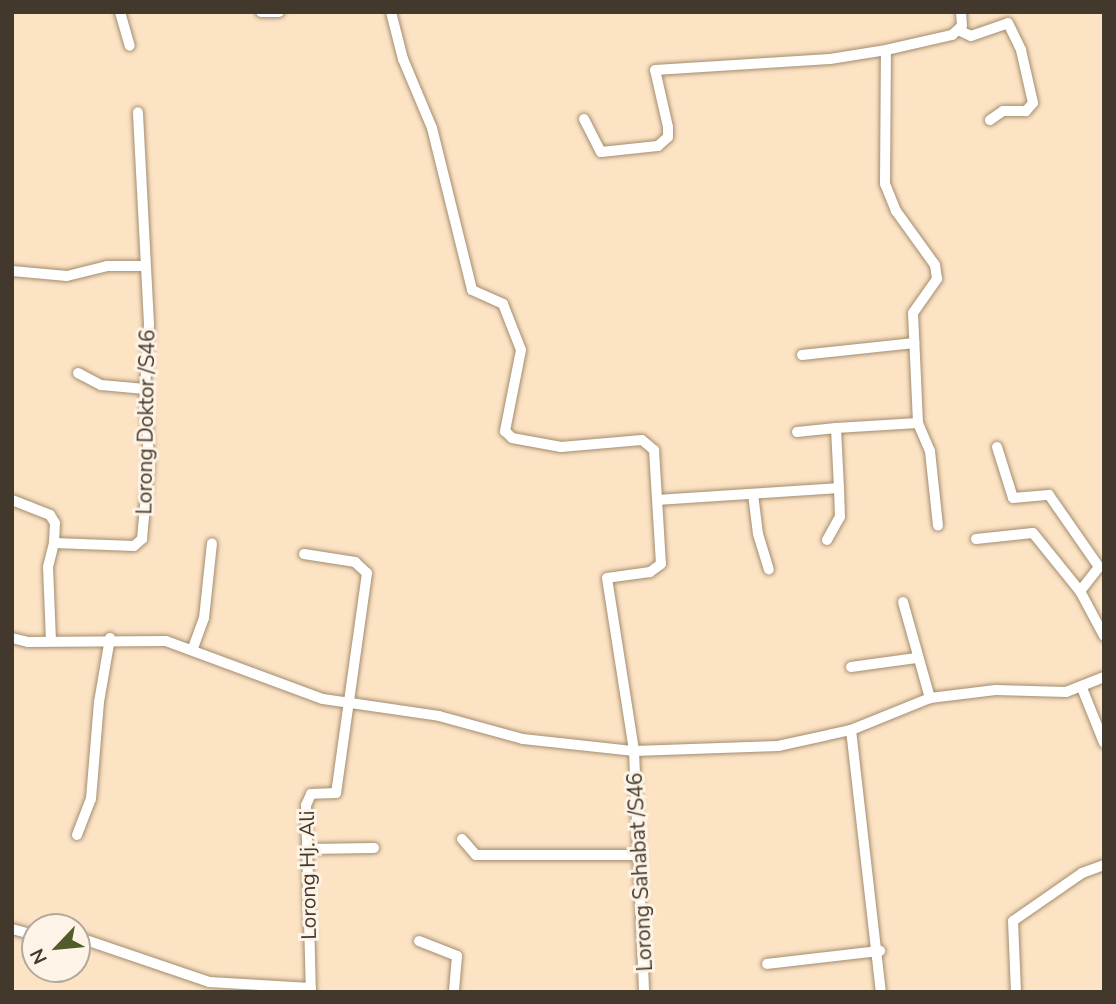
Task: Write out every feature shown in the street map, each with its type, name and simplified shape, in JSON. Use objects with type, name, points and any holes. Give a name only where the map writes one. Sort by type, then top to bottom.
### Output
[{"type":"street","points":[[120,12],[130,46]]},
{"type":"street","points":[[261,12],[279,12]]},
{"type":"street","points":[[391,12],[404,59],[432,128],[472,290],[503,304],[521,350],[505,431],[512,438],[561,447],[646,441],[654,450],[658,500],[839,488]]},
{"type":"street","points":[[960,31],[961,12]]},
{"type":"street","points":[[584,118],[601,152],[658,146],[668,137],[668,127],[655,70],[830,59],[886,50],[960,31],[971,36],[1008,23],[1021,50],[1033,103],[1026,111],[1003,111],[990,120]]},
{"type":"street","points":[[886,50],[885,184],[896,211],[935,265],[934,287],[913,313],[918,423],[930,451],[938,526]]},
{"type":"street","name":"Lorong Doktor /S46","points":[[54,542],[134,546],[142,542],[149,463],[145,389],[149,324],[138,112]]},
{"type":"street","points":[[12,271],[67,276],[107,265],[144,266]]},
{"type":"street","points":[[802,355],[914,343]]},
{"type":"street","points":[[78,373],[101,385],[145,389]]},
{"type":"street","points":[[797,432],[918,423]]},
{"type":"street","points":[[827,540],[840,517],[836,428]]},
{"type":"street","points":[[997,447],[1013,498],[1049,495],[1098,566],[1080,592]]},
{"type":"street","points":[[753,494],[758,534],[769,569]]},
{"type":"street","points":[[12,500],[50,515],[55,523],[48,567],[51,641]]},
{"type":"street","name":"Lorong Sahabat /S46","points":[[644,992],[634,751],[607,578],[650,572],[660,564],[658,500]]},
{"type":"street","points":[[976,539],[1033,533],[1080,592],[1104,636]]},
{"type":"street","points":[[193,648],[204,618],[212,543]]},
{"type":"street","points":[[304,554],[355,562],[367,573],[346,702]]},
{"type":"street","points":[[903,602],[916,658],[930,698]]},
{"type":"street","points":[[12,638],[51,641],[110,638],[166,641],[193,648],[323,699],[439,716],[523,739],[634,751],[778,746],[851,730],[930,698],[996,690],[1066,692],[1082,688],[1104,677]]},
{"type":"street","points":[[77,835],[91,799],[99,702],[110,638]]},
{"type":"street","points":[[851,667],[916,658]]},
{"type":"street","points":[[1082,688],[1104,743]]},
{"type":"street","name":"Lorong Hj. Ali","points":[[311,990],[307,798],[336,793],[346,702]]},
{"type":"street","points":[[851,730],[880,951],[881,992]]},
{"type":"street","points":[[462,839],[476,855],[640,855]]},
{"type":"street","points":[[307,849],[374,848]]},
{"type":"street","points":[[1016,992],[1013,921],[1082,873],[1104,865]]},
{"type":"street","points":[[419,941],[457,956],[454,992]]},
{"type":"street","points":[[91,942],[209,982],[311,990]]},
{"type":"street","points":[[767,964],[880,951]]}]
